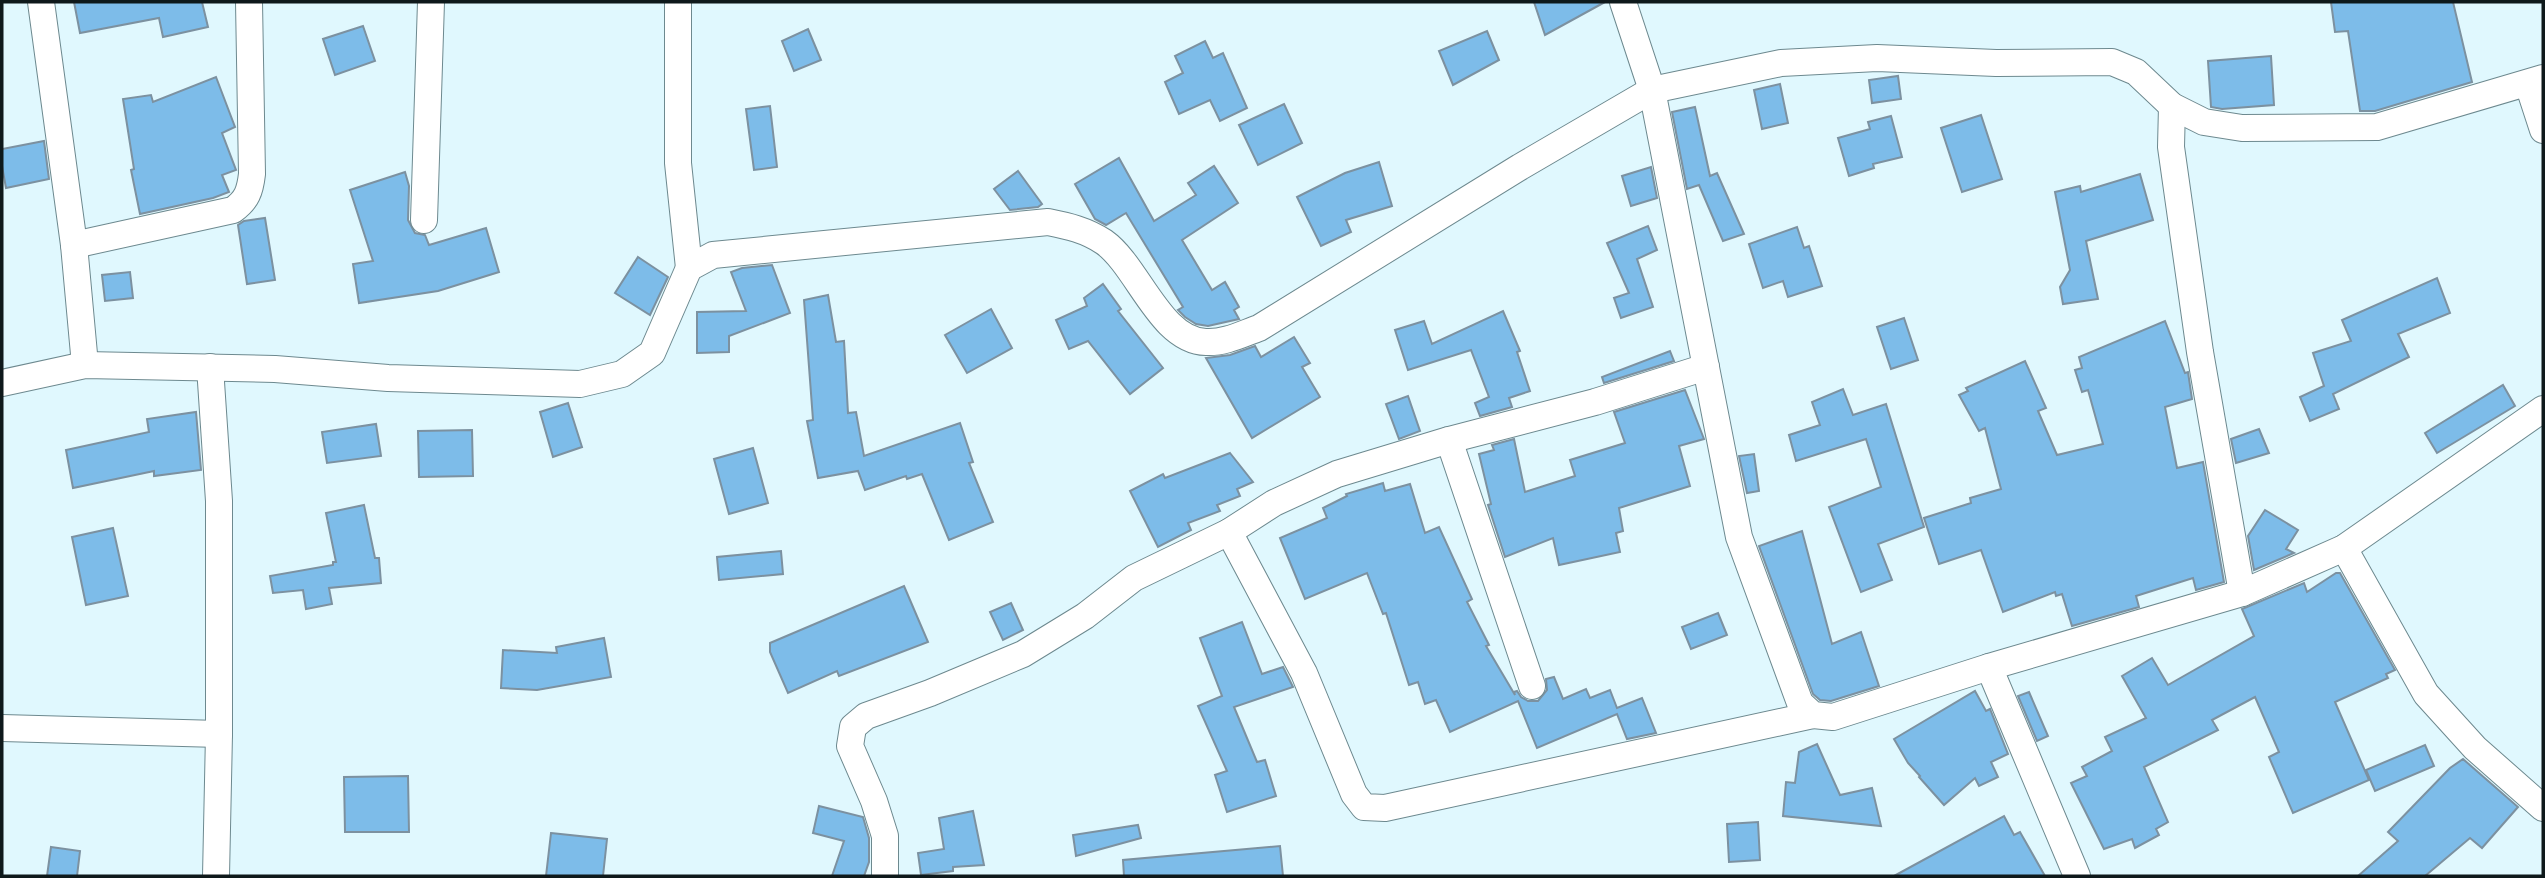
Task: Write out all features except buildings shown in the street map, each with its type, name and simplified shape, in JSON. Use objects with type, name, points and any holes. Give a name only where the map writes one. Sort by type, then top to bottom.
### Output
[{"type":"street","points":[[41,2],[74,245],[85,365]]},
{"type":"street","points":[[74,245],[233,210],[244,202],[250,192],[252,174],[249,2]]},
{"type":"street","points":[[424,220],[431,2]]},
{"type":"street","points":[[2,383],[85,365],[275,369],[388,378],[580,384],[622,374],[652,353],[689,268],[678,163],[678,2]]},
{"type":"street","points":[[1623,2],[1652,90],[1739,537],[1800,703],[1813,715]]},
{"type":"street","points":[[689,268],[713,255],[1048,222],[1076,228],[1105,243],[1170,324],[1193,340],[1216,342],[1259,328],[1508,174],[1652,90],[1781,63],[1877,58],[1996,63],[2112,61],[2136,72],[2172,106],[2204,122],[2242,128],[2377,127],[2535,81],[2543,130]]},
{"type":"street","points":[[2172,106],[2171,147],[2200,352],[2242,593]]},
{"type":"street","points":[[885,876],[885,836],[874,801],[850,746],[853,727],[866,716],[930,693],[1023,654],[1085,617],[1134,578],[1229,532],[1274,503],[1337,474],[1449,440],[1595,402],[1706,367]]},
{"type":"street","points":[[210,368],[219,501],[216,876]]},
{"type":"street","points":[[1229,532],[1304,673],[1353,794],[1364,807],[1385,808],[1813,715],[1833,717],[1989,667],[2242,593],[2344,548],[2543,409]]},
{"type":"street","points":[[1449,440],[1532,686]]},
{"type":"street","points":[[2344,548],[2426,694],[2475,748],[2543,808]]},
{"type":"street","points":[[1989,667],[2077,876]]},
{"type":"street","points":[[2,728],[219,734]]}]
